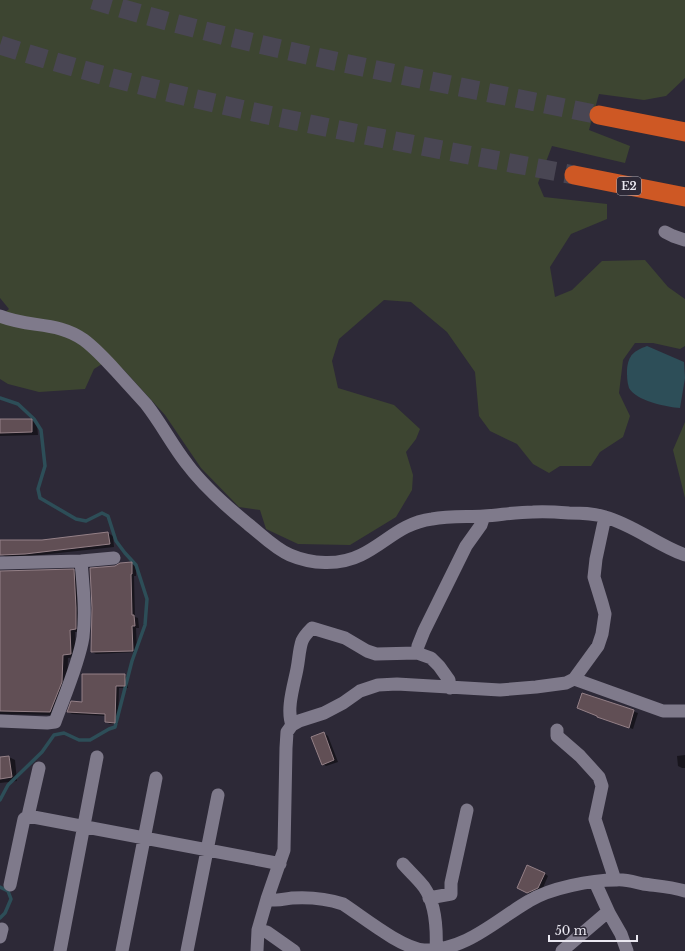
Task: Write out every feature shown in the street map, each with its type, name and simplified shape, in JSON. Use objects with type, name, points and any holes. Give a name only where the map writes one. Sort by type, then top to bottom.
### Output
[{"type":"highway","points":[[599,115],[685,132]]},
{"type":"highway","name":"E2","points":[[574,175],[685,197]]},
{"type":"street","points":[[665,232],[685,240]]},
{"type":"street","points":[[0,316],[29,324],[56,327],[68,331],[84,340],[99,353],[146,405],[187,464],[200,480],[227,507],[271,544],[289,554],[305,559],[329,563],[344,561],[360,556],[398,531],[417,522],[432,519],[533,512],[587,513],[605,517],[622,523],[670,550],[685,555]]},
{"type":"street","points":[[417,653],[424,631],[466,546],[481,526],[484,516]]},
{"type":"street","points":[[257,951],[258,930],[284,850],[287,732],[292,725],[299,721],[324,713],[343,703],[360,691],[378,685],[397,684],[500,690],[536,688],[566,683],[574,679],[598,646],[602,634],[605,614],[594,577],[596,559],[605,517]]},
{"type":"street","points":[[0,562],[81,561],[114,558]]},
{"type":"street","points":[[0,721],[55,722],[75,667],[83,639],[85,612],[81,561]]},
{"type":"street","points":[[292,725],[290,720],[292,690],[298,667],[298,655],[303,639],[312,628],[345,638],[367,651],[376,654],[417,653],[431,658],[450,680],[450,688]]},
{"type":"street","points":[[574,679],[663,711],[685,711]]},
{"type":"street","points":[[558,730],[557,736],[562,742],[580,756],[599,777],[602,786],[595,819],[615,880]]},
{"type":"street","points":[[60,951],[97,757]]},
{"type":"street","points":[[10,885],[24,819],[28,816],[39,768]]},
{"type":"street","points":[[122,951],[156,778]]},
{"type":"street","points":[[187,951],[218,795]]},
{"type":"street","points":[[429,898],[451,894],[451,882],[467,810]]},
{"type":"street","points":[[28,816],[280,864]]},
{"type":"street","points":[[403,864],[425,888],[434,911],[436,951]]},
{"type":"street","points":[[267,899],[271,901],[293,898],[333,901],[343,904],[404,944],[422,950],[436,951],[466,942],[486,932],[512,911],[530,900],[572,886],[615,880],[685,891]]},
{"type":"street","points":[[595,882],[609,913],[621,934],[627,951]]},
{"type":"street","points":[[562,951],[604,915],[609,913]]},
{"type":"street","points":[[258,930],[267,932],[294,951]]},
{"type":"green space","points":[[0,0],[685,0],[685,78],[666,96],[644,100],[599,94],[589,130],[630,146],[625,163],[552,146],[538,183],[544,197],[607,204],[607,219],[571,234],[550,267],[555,297],[572,290],[602,261],[645,260],[668,287],[685,299],[685,346],[680,349],[653,343],[635,343],[623,360],[619,393],[630,416],[623,437],[600,452],[591,466],[560,466],[549,473],[533,464],[517,444],[490,431],[479,416],[475,372],[447,332],[411,302],[384,300],[339,339],[332,361],[338,388],[394,405],[420,429],[416,439],[406,452],[413,475],[412,490],[396,517],[350,545],[298,544],[266,529],[260,510],[239,507],[201,468],[165,415],[123,369],[110,359],[94,369],[85,389],[39,392],[8,384],[0,379],[0,317],[9,309],[0,298]]},
{"type":"green space","points":[[685,422],[685,498],[673,450]]},
{"type":"water","points":[[647,346],[684,362],[685,378],[680,408],[660,405],[645,400],[633,393],[629,388],[627,372],[630,357],[635,352]]},
{"type":"building","points":[[0,419],[32,419],[32,432],[0,433]]},
{"type":"building","points":[[108,532],[110,544],[25,554],[0,555],[0,540],[42,540]]},
{"type":"building","points":[[132,562],[132,615],[134,615],[135,626],[132,626],[133,651],[91,652],[92,608],[90,568],[115,566],[120,563]]},
{"type":"building","points":[[74,569],[76,629],[70,630],[71,654],[63,655],[62,682],[50,712],[0,711],[0,571]]},
{"type":"building","points":[[82,674],[125,674],[125,686],[116,686],[115,723],[105,722],[105,714],[67,712],[71,701],[82,702]]},
{"type":"building","points":[[582,693],[634,710],[629,728],[597,717],[577,708]]},
{"type":"building","points":[[324,732],[334,760],[322,765],[311,737]]},
{"type":"building","points":[[9,756],[12,777],[0,779],[0,757]]},
{"type":"building","points":[[527,865],[545,873],[538,888],[527,893],[517,888]]},
{"type":"waterway","points":[[0,398],[18,404],[34,419],[41,430],[45,466],[38,489],[40,498],[76,519],[86,521],[102,513],[108,516],[116,541],[136,565],[147,599],[145,625],[132,661],[115,727],[90,740],[79,740],[64,733],[54,735],[42,752],[8,785],[0,800]]},
{"type":"waterway","points":[[0,887],[8,891],[11,899],[5,913],[0,918]]},
{"type":"tunnel","points":[[93,0],[155,18],[281,49],[599,115]]},
{"type":"tunnel","points":[[0,45],[70,66],[213,103],[285,119],[574,175]]}]
